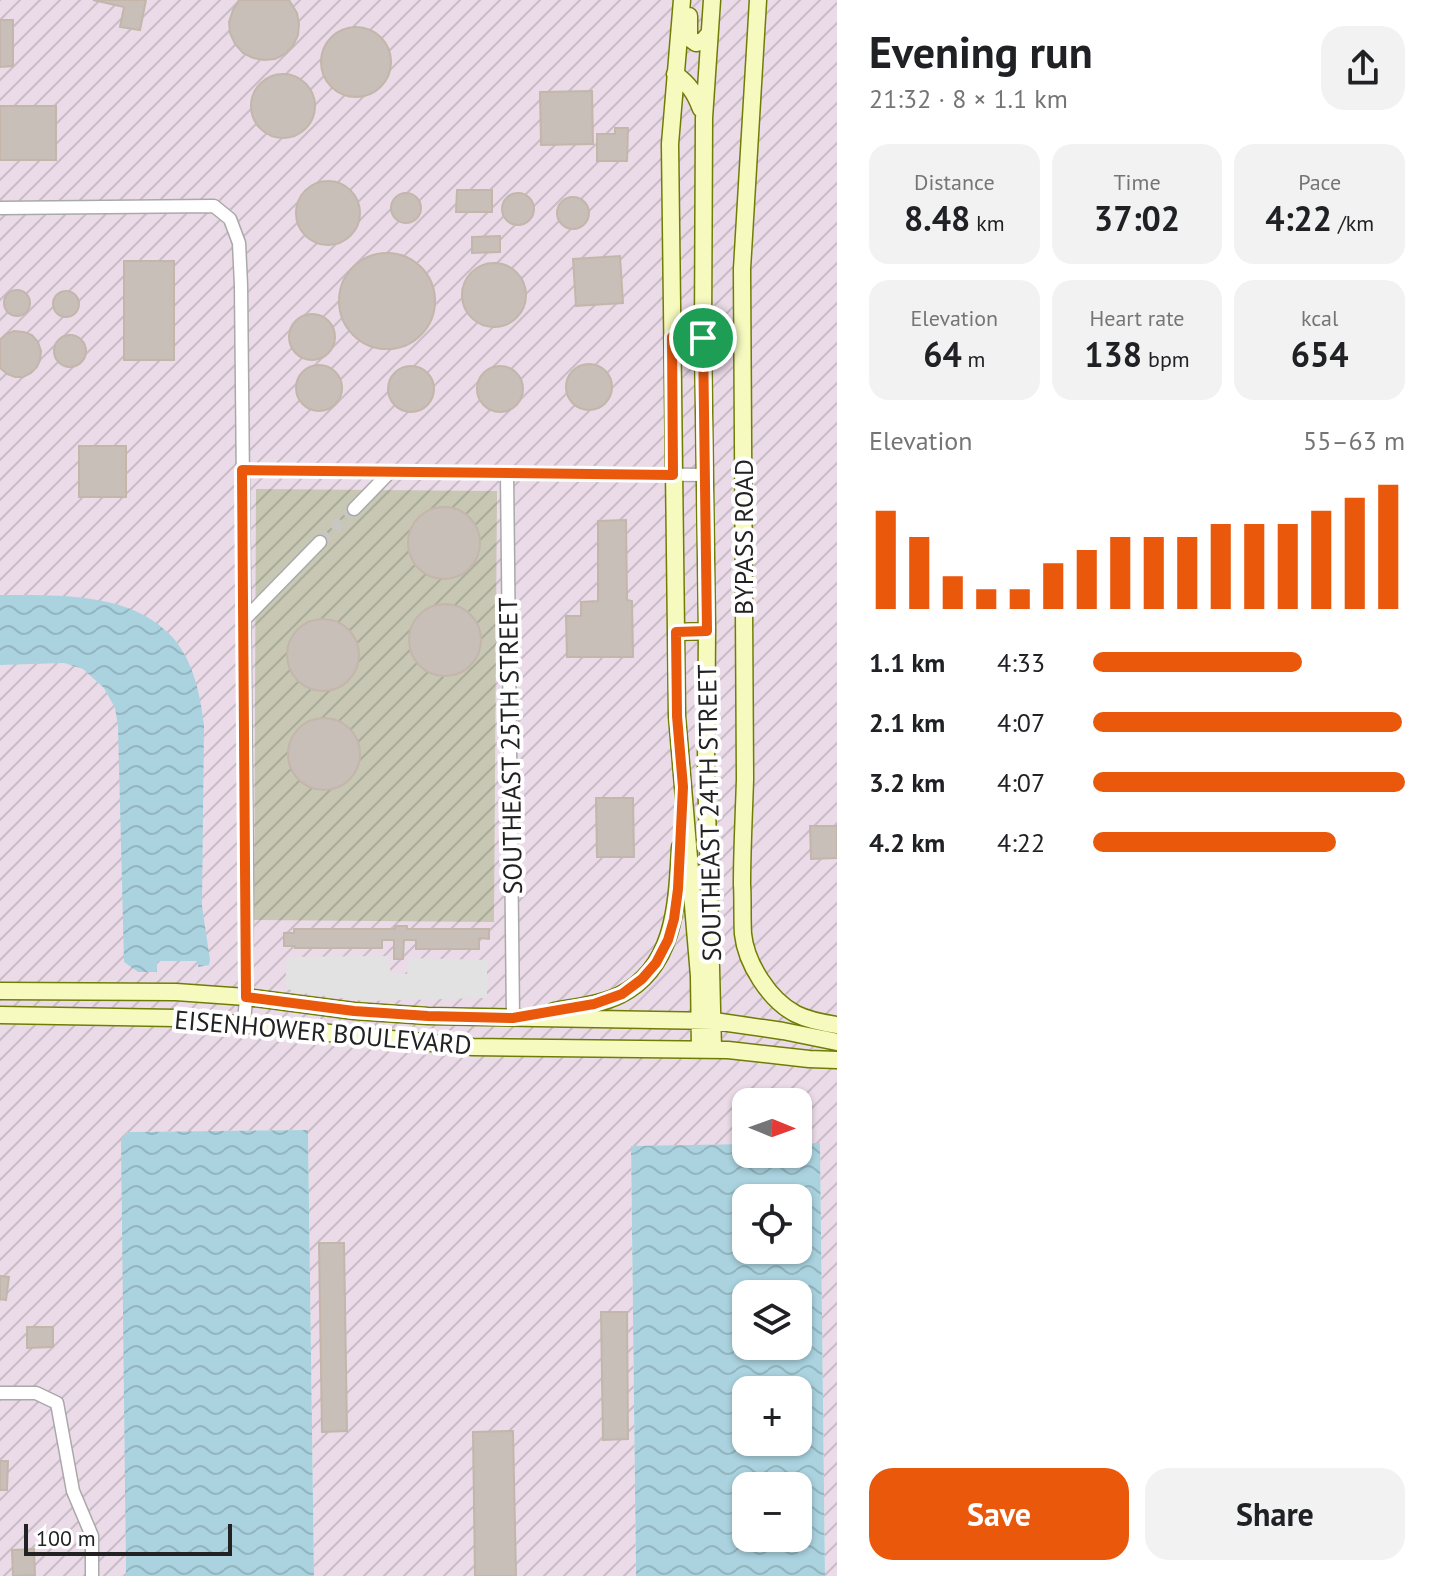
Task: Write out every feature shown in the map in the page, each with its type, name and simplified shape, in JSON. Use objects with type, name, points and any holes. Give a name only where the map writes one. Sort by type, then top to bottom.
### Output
[{"type":"street","points":[[683,0],[689,10],[689,38],[696,43],[709,34]]},
{"type":"street","name":"SOUTHEAST 24TH STREET","points":[[683,0],[670,144],[677,716],[699,976],[706,1021]]},
{"type":"street","name":"SOUTHEAST 24TH STREET","points":[[707,1050],[704,118],[712,0]]},
{"type":"street","name":"BYPASS ROAD","points":[[758,0],[742,269],[743,935],[757,975],[780,1002],[795,1014],[837,1025]]},
{"type":"street","points":[[675,74],[695,92],[704,118]]},
{"type":"street","points":[[0,208],[214,206],[230,219],[239,243],[244,1025]]},
{"type":"street","points":[[672,337],[703,338]]},
{"type":"street","points":[[242,470],[705,475]]},
{"type":"street","points":[[354,509],[390,472]]},
{"type":"street","name":"SOUTHEAST 25TH STREET","points":[[507,473],[513,1018]]},
{"type":"street","points":[[243,621],[320,542]]},
{"type":"street","points":[[676,632],[707,631]]},
{"type":"street","points":[[513,1018],[594,1004],[622,994],[656,963],[674,919],[683,787]]},
{"type":"street","name":"EISENHOWER BOULEVARD","points":[[0,991],[176,992],[428,1016],[706,1021],[837,1042]]},
{"type":"street","name":"EISENHOWER BOULEVARD","points":[[0,1015],[144,1016],[473,1047],[707,1050],[837,1060]]},
{"type":"street","points":[[0,1393],[36,1393],[57,1403],[73,1491],[92,1536],[92,1576]]},
{"type":"shaded area","points":[[0,0],[837,0],[837,1576],[825,1576],[820,1144],[812,1144],[812,1088],[732,1088],[732,1144],[631,1147],[636,1576],[314,1576],[308,1130],[128,1132],[122,1139],[126,1576],[0,1576]]},
{"type":"shaded area","points":[[256,489],[497,491],[494,922],[254,920]]},
{"type":"shaded area","points":[[388,956],[391,974],[407,974],[409,958],[487,960],[487,998],[365,1001],[294,992],[285,987],[287,957]]},
{"type":"water","points":[[0,595],[87,598],[130,608],[165,630],[182,650],[197,687],[204,725],[202,906],[209,965],[198,967],[198,961],[157,961],[157,972],[138,972],[124,962],[115,708],[104,688],[83,669],[64,663],[0,665]]},
{"type":"water","points":[[308,1130],[314,1576],[126,1576],[121,1139],[128,1132]]},
{"type":"water","points":[[812,1143],[820,1143],[825,1576],[636,1576],[631,1146],[732,1144],[732,1168],[812,1168]]},
{"type":"building","points":[[93,0],[146,0],[140,30],[120,27],[124,7]]},
{"type":"building","points":[[239,0],[289,0],[299,24],[293,46],[285,54],[275,59],[253,58],[235,44],[229,22]]},
{"type":"building","points":[[0,20],[13,20],[13,66],[0,67]]},
{"type":"building","points":[[356,27],[381,37],[391,62],[381,87],[356,97],[331,87],[321,62],[331,37]]},
{"type":"building","points":[[283,74],[301,80],[309,88],[315,106],[309,124],[301,132],[283,138],[265,132],[257,124],[251,106],[257,88],[265,80]]},
{"type":"building","points":[[592,91],[593,144],[541,145],[540,92]]},
{"type":"building","points":[[0,106],[56,106],[56,160],[0,160]]},
{"type":"building","points":[[615,128],[628,128],[627,161],[597,161],[597,134],[615,134]]},
{"type":"building","points":[[328,181],[346,187],[354,195],[360,213],[354,231],[346,239],[328,245],[310,239],[302,231],[296,213],[302,195],[310,187]]},
{"type":"building","points":[[457,190],[492,190],[492,212],[456,212]]},
{"type":"building","points":[[406,193],[417,197],[421,208],[417,219],[406,223],[395,219],[391,208],[395,197]]},
{"type":"building","points":[[518,193],[530,197],[534,209],[530,221],[518,225],[506,221],[502,209],[506,197]]},
{"type":"building","points":[[573,197],[585,201],[589,213],[585,225],[573,229],[561,225],[557,213],[561,201]]},
{"type":"building","points":[[500,236],[500,252],[472,253],[472,237]]},
{"type":"building","points":[[387,253],[405,257],[421,267],[431,283],[435,301],[431,319],[421,335],[405,345],[387,349],[369,345],[353,335],[343,319],[339,301],[343,283],[353,267],[369,257]]},
{"type":"building","points":[[620,256],[623,303],[576,306],[573,259]]},
{"type":"building","points":[[124,261],[174,261],[174,360],[124,360]]},
{"type":"building","points":[[494,263],[512,269],[520,277],[526,295],[520,313],[512,321],[494,327],[476,321],[468,313],[462,295],[468,277],[476,269]]},
{"type":"building","points":[[17,290],[26,294],[30,303],[26,312],[17,316],[8,312],[4,303],[8,294]]},
{"type":"building","points":[[66,291],[75,295],[79,304],[75,313],[66,317],[57,313],[53,304],[57,295]]},
{"type":"building","points":[[312,314],[328,321],[335,337],[328,353],[312,360],[296,353],[289,337],[296,321]]},
{"type":"building","points":[[14,331],[32,335],[41,351],[37,367],[23,377],[7,374],[0,368],[0,340]]},
{"type":"building","points":[[70,335],[82,339],[86,351],[82,363],[70,367],[58,363],[54,351],[58,339]]},
{"type":"building","points":[[589,364],[605,371],[612,387],[605,403],[589,410],[573,403],[566,387],[573,371]]},
{"type":"building","points":[[319,365],[335,372],[342,388],[335,404],[319,411],[303,404],[296,388],[303,372]]},
{"type":"building","points":[[411,366],[427,373],[434,389],[427,405],[411,412],[395,405],[388,389],[395,373]]},
{"type":"building","points":[[500,366],[516,373],[523,389],[516,405],[500,412],[484,405],[477,389],[484,373]]},
{"type":"building","points":[[79,446],[126,446],[126,497],[79,497]]},
{"type":"building","points":[[444,507],[464,513],[474,523],[480,543],[474,563],[464,573],[444,579],[424,573],[414,563],[408,543],[414,523],[424,513]]},
{"type":"building","points":[[626,520],[627,600],[632,601],[633,657],[567,657],[566,616],[581,616],[581,602],[598,601],[598,521]]},
{"type":"building","points":[[445,604],[465,610],[475,620],[481,640],[475,660],[465,670],[445,676],[425,670],[415,660],[409,640],[415,620],[425,610]]},
{"type":"building","points":[[323,619],[343,625],[353,635],[359,655],[353,675],[343,685],[323,691],[303,685],[293,675],[287,655],[293,635],[303,625]]},
{"type":"building","points":[[324,718],[344,724],[354,734],[360,754],[354,774],[344,784],[324,790],[304,784],[294,774],[288,754],[294,734],[304,724]]},
{"type":"building","points":[[596,798],[633,798],[634,857],[597,857]]},
{"type":"building","points":[[810,826],[837,826],[837,858],[811,859]]},
{"type":"building","points":[[395,926],[407,926],[407,929],[489,929],[489,939],[479,938],[479,949],[416,949],[416,940],[404,940],[403,959],[394,959],[394,940],[382,940],[382,948],[284,946],[284,933],[294,933],[294,929],[395,929]]},
{"type":"building","points":[[319,1243],[344,1243],[347,1431],[322,1432]]},
{"type":"building","points":[[0,1276],[9,1277],[6,1300],[0,1299]]},
{"type":"building","points":[[601,1312],[627,1312],[628,1439],[603,1440]]},
{"type":"building","points":[[27,1327],[53,1327],[53,1347],[27,1348]]},
{"type":"building","points":[[513,1431],[516,1576],[475,1576],[473,1432]]},
{"type":"building","points":[[0,1461],[8,1461],[7,1490],[0,1490]]},
{"type":"building","points":[[34,1549],[35,1575],[13,1576],[12,1550]]},
{"type":"tunnel","points":[[320,542],[354,509]]},
{"type":"route","points":[[672,337],[703,338],[707,631],[676,632],[677,716],[683,787],[678,889],[668,940],[656,963],[622,994],[594,1004],[513,1018],[354,1011],[246,997],[242,470],[673,475],[672,337]]}]
